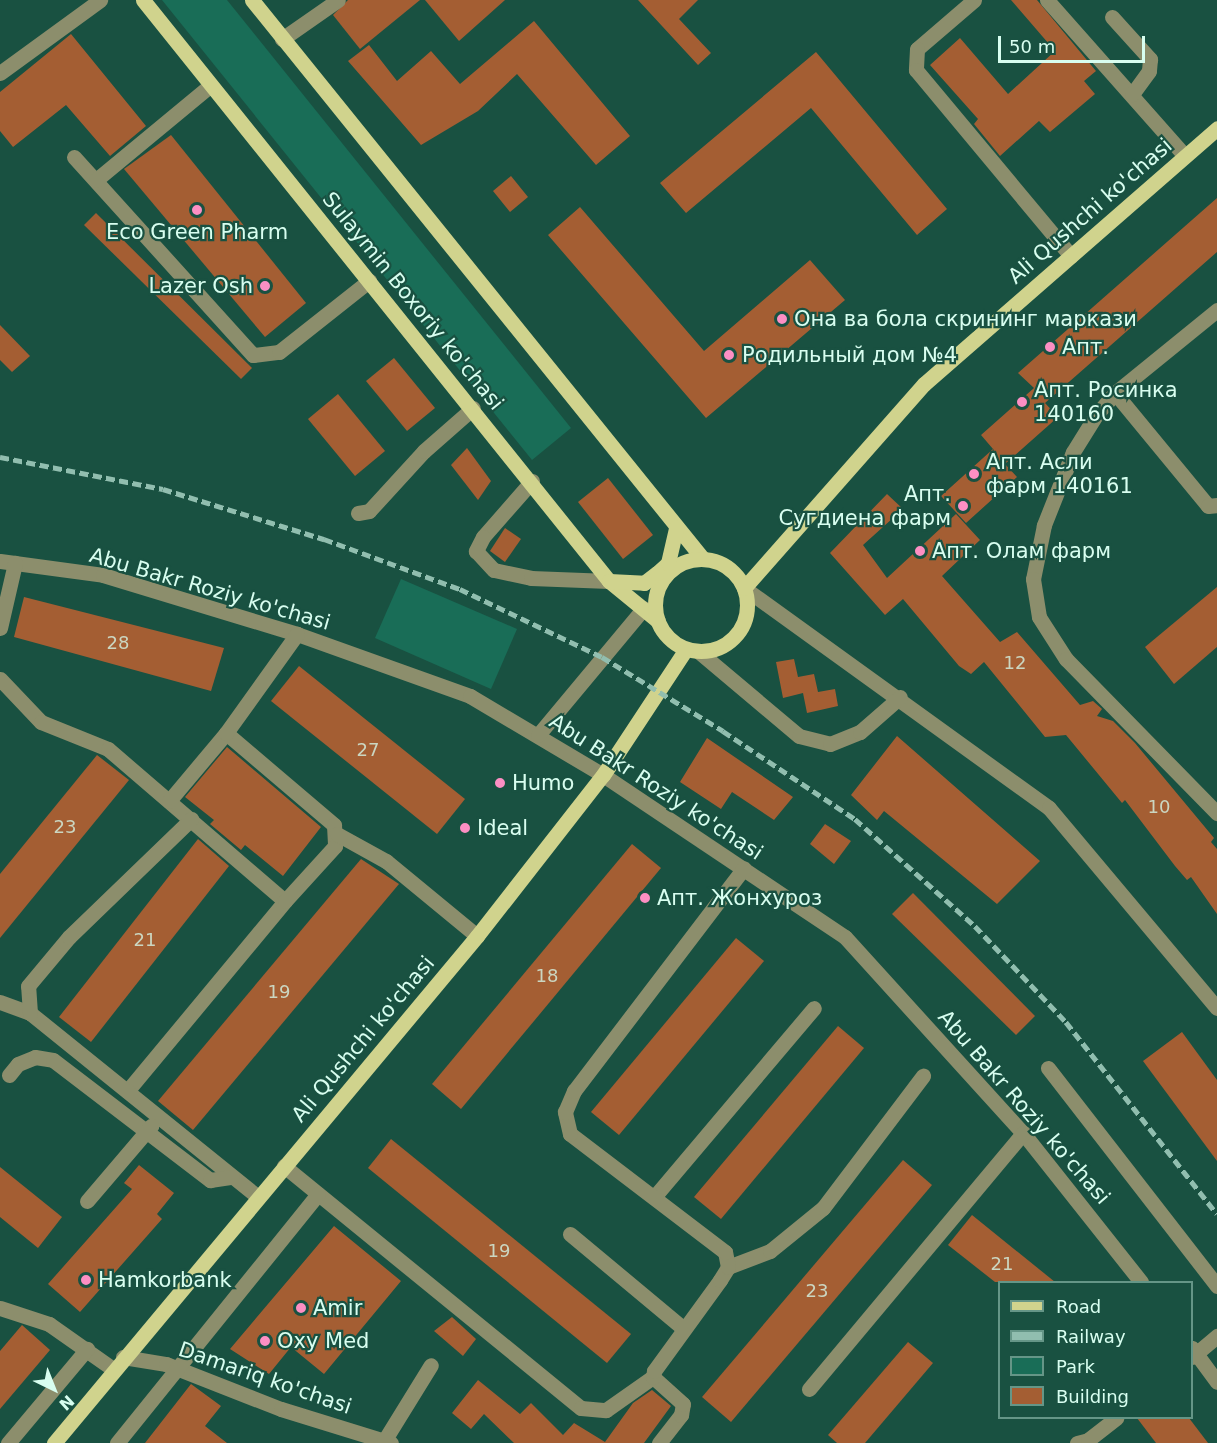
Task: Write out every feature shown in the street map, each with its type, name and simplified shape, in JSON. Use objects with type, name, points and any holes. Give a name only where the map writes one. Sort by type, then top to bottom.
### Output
[{"type":"main road","name":"Sulaymin Boxoriy ko'chasi","points":[[143,0],[532,481],[609,581],[658,621]]},
{"type":"main road","points":[[252,0],[703,559]]},
{"type":"main road","name":"Ali Qushchi ko'chasi","points":[[744,588],[924,384],[1217,128]]},
{"type":"main road","points":[[609,581],[644,583],[657,573],[668,563],[676,527]]},
{"type":"main road","points":[[703,559],[728,567],[744,588],[746,610],[738,632],[714,649],[692,650],[674,642],[658,621],[655,606],[664,578],[688,561],[703,559]]},
{"type":"main road","name":"Ali Qushchi ko'chasi","points":[[54,1443],[123,1357],[477,936],[603,775],[692,650]]},
{"type":"street","points":[[0,73],[100,0]]},
{"type":"street","points":[[282,39],[338,0]]},
{"type":"street","points":[[974,0],[916,50],[916,70],[1071,256]]},
{"type":"street","points":[[1047,0],[1185,156]]},
{"type":"street","points":[[1112,17],[1150,59],[1149,71],[1132,94]]},
{"type":"street","points":[[96,180],[212,85]]},
{"type":"street","points":[[74,157],[253,355],[279,352],[369,281]]},
{"type":"street","points":[[1217,309],[1115,393],[1074,452],[1044,525],[1033,579],[1039,618],[1066,659],[1217,813]]},
{"type":"street","points":[[1115,393],[1208,506],[1217,505]]},
{"type":"street","points":[[358,513],[369,511],[424,451],[473,408]]},
{"type":"street","points":[[532,481],[483,537],[476,551],[494,570],[531,578],[609,581]]},
{"type":"street","points":[[0,628],[8,562]]},
{"type":"street","name":"Abu Bakr Roziy ko'chasi","points":[[8,562],[103,575],[297,634],[470,696],[603,775],[845,937],[1023,1133],[1140,1281]]},
{"type":"street","points":[[744,588],[900,697],[1049,808],[1217,1008]]},
{"type":"street","points":[[537,735],[644,608]]},
{"type":"street","points":[[169,801],[226,734],[297,634]]},
{"type":"street","points":[[692,650],[799,736],[830,744],[860,732],[900,697]]},
{"type":"street","points":[[0,679],[40,722],[108,749],[285,901]]},
{"type":"street","points":[[127,1091],[285,901],[335,846],[337,834],[334,825],[226,734]]},
{"type":"street","points":[[30,1013],[28,986],[55,953],[191,819]]},
{"type":"street","points":[[337,834],[386,861],[477,936]]},
{"type":"street","points":[[728,1267],[725,1252],[655,1196],[570,1134],[565,1112],[574,1091],[744,868]]},
{"type":"street","points":[[0,1002],[30,1013],[258,1197]]},
{"type":"street","points":[[655,1196],[814,1008]]},
{"type":"street","points":[[9,1075],[18,1064],[35,1057],[52,1060],[210,1180],[232,1177]]},
{"type":"street","points":[[1048,1068],[1217,1286]]},
{"type":"street","points":[[284,1166],[581,1408],[606,1410],[654,1377],[684,1329],[728,1267],[770,1251],[823,1208],[922,1076]]},
{"type":"street","points":[[87,1201],[158,1117]]},
{"type":"street","points":[[809,1389],[1023,1133]]},
{"type":"street","points":[[117,1443],[318,1194]]},
{"type":"street","points":[[570,1234],[684,1329]]},
{"type":"street","points":[[0,1308],[49,1324],[113,1369]]},
{"type":"street","points":[[1217,1336],[1193,1353],[1217,1382]]},
{"type":"street","points":[[8,1443],[87,1349]]},
{"type":"street","name":"Damariq ko'chasi","points":[[123,1357],[176,1369],[281,1409],[388,1442]]},
{"type":"street","points":[[388,1442],[431,1365]]},
{"type":"street","points":[[654,1377],[683,1404],[681,1415],[659,1443]]},
{"type":"street","points":[[1077,1443],[1088,1440],[1115,1419]]},
{"type":"green space","points":[[162,0],[227,0],[571,428],[532,460]]},
{"type":"green space","points":[[401,579],[517,629],[491,689],[375,638]]},
{"type":"building","points":[[348,0],[420,0],[360,49],[333,15]]},
{"type":"building","points":[[425,0],[505,0],[459,41]]},
{"type":"building","points":[[638,0],[698,0],[679,19],[711,53],[698,65]]},
{"type":"building","points":[[1011,0],[1037,0],[1096,71],[1084,81],[1095,94],[1050,132],[1039,121],[1000,156],[974,124],[978,119],[930,65],[960,38],[1008,94],[1055,51]]},
{"type":"building","points":[[534,21],[630,136],[596,165],[517,74],[478,111],[421,145],[348,61],[369,45],[397,81],[431,51],[460,84]]},
{"type":"building","points":[[71,34],[146,126],[110,156],[66,105],[13,147],[0,131],[0,92]]},
{"type":"building","points":[[816,52],[947,209],[917,235],[811,108],[686,213],[660,183]]},
{"type":"building","points":[[171,135],[306,303],[265,337],[124,169]]},
{"type":"building","points":[[511,176],[528,197],[510,212],[493,191]]},
{"type":"building","points":[[1217,198],[1217,252],[1045,403],[1058,417],[1005,464],[1017,477],[966,523],[941,496],[993,449],[981,435],[1034,388],[1018,373]]},
{"type":"building","name":"Она ва бола скрининг маркази","points":[[580,207],[704,351],[810,260],[845,300],[706,418],[548,235]]},
{"type":"building","points":[[96,213],[252,368],[241,379],[84,225]]},
{"type":"building","points":[[0,325],[30,356],[12,372],[0,360]]},
{"type":"building","points":[[394,358],[435,408],[407,431],[366,381]]},
{"type":"building","points":[[338,394],[385,451],[355,476],[308,419]]},
{"type":"building","points":[[467,448],[491,481],[478,500],[451,465]]},
{"type":"building","points":[[608,478],[653,535],[623,559],[578,502]]},
{"type":"building","points":[[887,494],[903,509],[863,545],[887,578],[956,514],[980,540],[942,576],[1000,642],[1017,632],[1080,705],[1093,701],[1102,709],[1097,716],[1113,721],[1135,743],[1214,838],[1211,842],[1217,849],[1217,914],[1191,877],[1187,880],[1125,800],[1122,803],[1066,735],[1045,737],[984,662],[971,674],[959,666],[903,599],[885,615],[830,553]]},
{"type":"building","points":[[505,528],[521,539],[505,562],[490,551]]},
{"type":"building","points":[[1217,587],[1217,647],[1174,684],[1145,647]]},
{"type":"building","points":[[24,597],[224,648],[211,691],[14,637]]},
{"type":"building","points":[[794,659],[798,677],[814,674],[818,692],[835,689],[838,706],[807,713],[803,693],[783,698],[776,662]]},
{"type":"building","points":[[299,666],[465,799],[437,834],[271,701]]},
{"type":"building","points":[[897,736],[1040,861],[997,904],[884,811],[877,820],[851,795]]},
{"type":"building","points":[[707,738],[793,797],[774,820],[732,792],[721,809],[680,782]]},
{"type":"building","points":[[227,747],[321,827],[283,876],[245,845],[241,850],[210,824],[214,820],[185,797]]},
{"type":"building","points":[[97,755],[129,780],[0,938],[0,874]]},
{"type":"building","points":[[825,824],[851,841],[834,864],[810,844]]},
{"type":"building","points":[[198,839],[229,866],[91,1042],[59,1017]]},
{"type":"building","points":[[632,844],[661,868],[461,1109],[432,1084]]},
{"type":"building","points":[[361,859],[399,884],[193,1130],[158,1101]]},
{"type":"building","points":[[913,893],[1035,1016],[1016,1035],[892,914]]},
{"type":"building","points":[[736,938],[764,961],[619,1135],[591,1112]]},
{"type":"building","points":[[838,1026],[864,1048],[721,1219],[694,1197]]},
{"type":"building","points":[[1182,1032],[1217,1080],[1217,1161],[1143,1061]]},
{"type":"building","points":[[391,1139],[631,1334],[607,1363],[368,1168]]},
{"type":"building","points":[[903,1160],[932,1185],[731,1422],[702,1397]]},
{"type":"building","points":[[139,1165],[174,1193],[157,1214],[162,1219],[80,1312],[48,1284],[132,1189],[124,1183]]},
{"type":"building","points":[[0,1167],[62,1217],[38,1248],[0,1217]]},
{"type":"building","points":[[972,1215],[1054,1281],[995,1282],[948,1245]]},
{"type":"building","points":[[334,1226],[401,1281],[324,1374],[291,1347],[269,1374],[230,1349]]},
{"type":"building","points":[[452,1317],[476,1339],[463,1356],[434,1331]]},
{"type":"building","points":[[22,1325],[50,1350],[0,1409],[0,1351]]},
{"type":"building","points":[[908,1342],[933,1363],[865,1443],[837,1443],[828,1435]]},
{"type":"building","points":[[478,1380],[520,1414],[531,1403],[563,1435],[574,1423],[605,1442],[633,1403],[652,1390],[671,1406],[644,1443],[514,1443],[484,1414],[471,1429],[452,1413]]},
{"type":"building","points":[[191,1384],[221,1406],[205,1426],[227,1443],[145,1443]]},
{"type":"building","points":[[1138,1419],[1190,1419],[1208,1443],[1156,1443]]},
{"type":"railway","points":[[0,457],[163,489],[324,539],[460,589],[602,657],[723,731],[855,819],[975,926],[1066,1022],[1217,1214]]},
{"type":"place","name":"Eco Green Pharm","points":[[197,210]]},
{"type":"place","name":"Lazer Osh","points":[[265,286]]},
{"type":"place","name":"Она ва бола скрининг маркази","points":[[782,319]]},
{"type":"place","name":"Апт.","points":[[1050,347]]},
{"type":"place","name":"Родильный дом №4","points":[[729,355]]},
{"type":"place","name":"Апт. Росинка 140160","points":[[1022,402]]},
{"type":"place","name":"Апт. Асли фарм 140161","points":[[974,474]]},
{"type":"place","name":"Апт. Сугдиена фарм","points":[[963,506]]},
{"type":"place","name":"Апт. Олам фарм","points":[[920,551]]},
{"type":"place","name":"Humo","points":[[500,783]]},
{"type":"place","name":"Ideal","points":[[465,828]]},
{"type":"place","name":"Апт. Жонхуроз","points":[[645,898]]},
{"type":"place","name":"Hamkorbank","points":[[86,1280]]},
{"type":"place","name":"Amir","points":[[301,1308]]},
{"type":"place","name":"Oxy Med","points":[[265,1341]]}]
